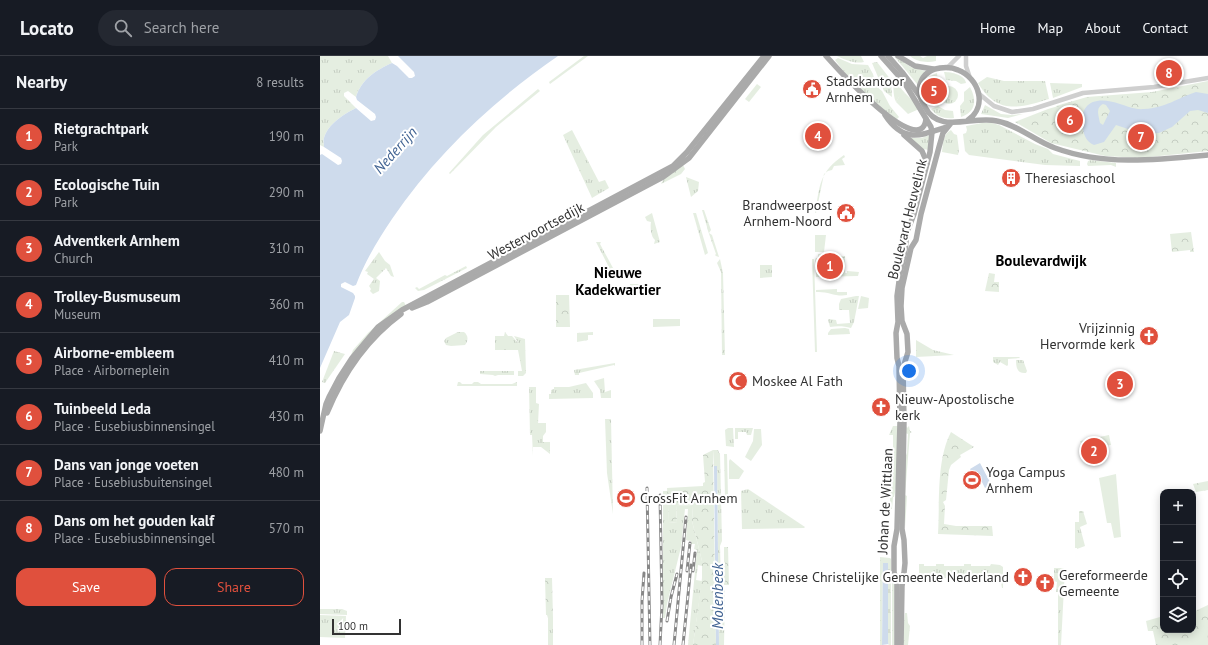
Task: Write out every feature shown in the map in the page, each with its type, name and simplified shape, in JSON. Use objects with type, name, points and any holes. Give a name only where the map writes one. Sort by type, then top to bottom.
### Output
[{"type":"main road","name":"Westervoortsedijk","points":[[320,430],[326,404],[339,378],[358,349],[378,327],[402,310],[672,166],[687,152],[764,56]]},
{"type":"main road","name":"Westervoortsedijk","points":[[320,430],[332,402],[349,371],[367,346],[387,325],[409,309],[427,302],[663,177],[678,167],[689,158],[769,56]]},
{"type":"main road","points":[[826,56],[846,79],[884,114],[912,129],[924,127],[926,124],[926,119]]},
{"type":"main road","points":[[881,56],[900,77],[920,108]]},
{"type":"main road","points":[[888,56],[902,72],[928,112],[933,117],[950,125]]},
{"type":"main road","points":[[898,56],[915,66],[934,69],[947,68],[958,70],[970,78],[978,93],[980,105],[977,112],[968,120]]},
{"type":"main road","points":[[920,98],[919,90],[923,79],[928,72],[934,69]]},
{"type":"main road","name":"Boulevard Heuvelink","points":[[897,358],[896,333],[898,322],[898,286],[908,228],[914,214],[932,144],[931,127],[920,108],[920,98]]},
{"type":"main road","points":[[884,114],[889,121],[919,147],[928,164]]},
{"type":"main road","points":[[903,133],[917,136],[968,120],[990,119],[1002,122],[1055,148],[1084,156],[1109,160],[1140,161],[1208,155]]},
{"type":"main road","name":"Boulevard Heuvelink","points":[[906,359],[908,352],[907,334],[902,324],[901,306],[904,274],[913,244],[916,240],[920,214],[936,157],[944,133],[950,125]]},
{"type":"main road","points":[[908,228],[913,226],[918,230]]},
{"type":"main road","points":[[906,241],[913,244]]},
{"type":"main road","points":[[896,333],[899,330],[907,334]]},
{"type":"main road","points":[[897,358],[906,359]]},
{"type":"main road","name":"Johan de Wittlaan","points":[[897,358],[899,366],[900,422],[897,529],[894,546],[894,572],[897,583],[897,645]]},
{"type":"main road","name":"Johan de Wittlaan","points":[[901,645],[902,586],[904,566],[902,529],[904,420],[903,368],[906,359]]},
{"type":"main road","points":[[894,546],[898,542],[902,543],[904,547]]},
{"type":"main road","points":[[894,566],[898,569],[902,569],[904,566]]},
{"type":"street","points":[[947,68],[959,56]]},
{"type":"street","points":[[966,56],[966,66],[970,78]]},
{"type":"street","points":[[978,93],[990,104],[1012,112],[1033,109],[1083,93],[1154,87],[1178,83],[1182,84],[1208,78]]},
{"type":"green space","points":[[320,56],[388,56],[392,63],[370,76],[361,86],[356,97],[348,91],[344,93],[344,96],[356,108],[342,116],[329,128],[324,139],[324,147],[320,145]]},
{"type":"green space","points":[[584,56],[588,56],[550,84],[549,82]]},
{"type":"green space","points":[[837,56],[861,56],[864,62],[853,62]]},
{"type":"green space","points":[[894,56],[911,67],[925,71],[917,84]]},
{"type":"green space","points":[[910,56],[920,56],[923,58],[927,56],[936,56],[936,61],[922,62]]},
{"type":"green space","points":[[838,58],[852,64],[868,65],[873,74],[876,86],[882,91],[890,106],[899,117],[896,120],[848,77],[835,60]]},
{"type":"green space","points":[[877,62],[891,80],[892,97],[884,91],[872,63]]},
{"type":"green space","points":[[944,72],[954,73],[961,76],[966,83],[961,84],[956,81],[946,80]]},
{"type":"green space","points":[[937,73],[938,84],[934,89],[934,98],[928,103],[923,89],[925,81]]},
{"type":"green space","points":[[891,77],[905,93],[899,97],[896,102],[893,83]]},
{"type":"green space","points":[[987,77],[1004,81],[1045,81],[1049,99],[1019,106],[1001,104],[993,100],[985,93],[978,83]]},
{"type":"green space","points":[[1208,81],[1208,84],[1059,118],[1056,106],[1087,97],[1152,92]]},
{"type":"green space","points":[[1208,82],[1208,151],[1140,158],[1105,156],[1051,143],[1015,122],[1048,109],[1089,97],[1141,96]]},
{"type":"green space","points":[[1050,83],[1082,84],[1082,87],[1053,98]]},
{"type":"green space","points":[[757,84],[761,87],[749,102],[745,99]]},
{"type":"green space","points":[[949,86],[955,89],[958,95],[955,101],[949,104],[943,101],[940,95],[943,89]]},
{"type":"green space","points":[[970,87],[974,96],[974,105],[970,112],[961,117],[960,106],[964,101],[964,92]]},
{"type":"green space","points":[[538,89],[540,91],[496,127],[450,174],[449,173],[483,135]]},
{"type":"green space","points":[[905,93],[919,109],[908,114],[896,102],[900,95]]},
{"type":"green space","points":[[985,105],[1001,114],[1023,114],[1008,118],[981,114]]},
{"type":"green space","points":[[938,106],[945,110],[953,111],[954,118],[944,118],[936,114],[931,109]]},
{"type":"green space","points":[[982,123],[999,125],[1035,144],[1048,149],[1053,154],[1080,161],[1080,166],[1045,165],[969,155],[965,151],[963,134],[966,133],[966,126]]},
{"type":"green space","points":[[572,130],[599,182],[605,180],[609,188],[592,198],[563,135]]},
{"type":"green space","points":[[951,130],[957,135],[959,150],[958,155],[942,152],[946,134]]},
{"type":"green space","points":[[930,135],[929,150],[923,149],[910,138],[921,138]]},
{"type":"green space","points":[[844,155],[845,157],[842,159],[845,165],[834,166],[832,170],[826,173],[836,161]]},
{"type":"green space","points":[[1091,160],[1116,163],[1116,167],[1111,165],[1088,166],[1088,161]]},
{"type":"green space","points":[[683,165],[685,169],[681,174],[661,184],[665,177]]},
{"type":"green space","points":[[686,177],[699,182],[698,191],[691,197]]},
{"type":"green space","points":[[823,177],[816,213],[818,194]]},
{"type":"green space","points":[[702,210],[704,210],[711,230],[709,233],[712,235],[719,257],[715,255],[716,254],[707,228]]},
{"type":"green space","points":[[652,213],[660,242],[654,244],[655,240],[651,232],[651,222],[647,221],[645,217]]},
{"type":"green space","points":[[693,213],[696,213],[708,253],[705,255]]},
{"type":"green space","points":[[1191,232],[1194,252],[1190,252],[1190,250],[1172,252],[1170,234]]},
{"type":"green space","points":[[815,235],[826,235],[824,252],[815,252]]},
{"type":"green space","points":[[596,242],[601,242],[600,244],[619,279],[615,279]]},
{"type":"green space","points":[[379,252],[385,261],[390,265],[394,277],[391,276],[386,268],[376,278],[380,281],[379,291],[373,294],[370,291],[371,289],[369,286],[374,279],[367,274],[368,272],[365,271]]},
{"type":"green space","points":[[818,254],[824,254],[825,257],[845,256],[845,273],[816,274],[815,260],[818,258]]},
{"type":"green space","points":[[720,259],[723,273],[725,355],[722,355],[721,272],[717,263]]},
{"type":"green space","points":[[812,259],[814,259],[817,352],[815,352]]},
{"type":"green space","points":[[760,265],[772,265],[772,277],[760,278]]},
{"type":"green space","points":[[466,266],[467,268],[424,290],[418,291],[415,288],[417,287],[419,289]]},
{"type":"green space","points":[[847,271],[859,272],[858,276],[816,277],[816,274],[847,273]]},
{"type":"green space","points":[[989,273],[995,274],[994,282],[999,282],[999,292],[985,291]]},
{"type":"green space","points":[[630,284],[643,284],[643,293],[630,294]]},
{"type":"green space","points":[[837,289],[837,292],[847,292],[847,295],[816,292],[816,290]]},
{"type":"green space","points":[[556,295],[569,295],[570,327],[556,327]]},
{"type":"green space","points":[[859,296],[854,322],[851,328],[840,326],[830,327],[829,319],[836,320],[837,324],[850,323],[849,310],[839,310],[839,304],[841,299]]},
{"type":"green space","points":[[861,296],[869,298],[868,308],[858,309]]},
{"type":"green space","points":[[556,299],[569,299],[569,323],[556,323]]},
{"type":"green space","points":[[402,302],[404,302],[406,306],[351,355],[353,350],[368,333]]},
{"type":"green space","points":[[653,319],[680,319],[680,326],[653,327]]},
{"type":"green space","points":[[831,329],[849,329],[850,334],[828,335]]},
{"type":"green space","points":[[458,332],[464,332],[467,335],[465,345],[446,345],[444,341],[446,338]]},
{"type":"green space","points":[[505,332],[508,336],[512,336],[519,344],[514,336],[525,339],[526,373],[523,376],[518,376],[518,371],[522,371],[518,350],[495,350],[495,336],[504,336]]},
{"type":"green space","points":[[593,332],[593,335],[588,335],[588,340],[577,342],[577,333]]},
{"type":"green space","points":[[916,340],[933,350],[954,355],[916,357]]},
{"type":"green space","points":[[334,351],[345,354],[325,383],[322,382]]},
{"type":"green space","points":[[993,357],[1020,358],[1008,359],[1007,366],[1000,362],[998,365],[993,362]]},
{"type":"green space","points":[[1016,360],[1023,360],[1027,371],[1026,373],[1019,371]]},
{"type":"green space","points":[[615,363],[615,366],[575,375],[574,370]]},
{"type":"green space","points":[[480,371],[514,371],[514,375],[495,376],[480,374]]},
{"type":"green space","points":[[604,378],[605,392],[611,390],[611,398],[601,398],[600,390],[594,381]]},
{"type":"green space","points":[[458,382],[462,384],[472,384],[474,382],[478,382],[481,384],[512,384],[517,382],[517,386],[457,386]]},
{"type":"green space","points":[[586,383],[593,393],[593,398],[549,399],[549,394],[551,394],[551,390],[554,389],[554,387],[569,387]]},
{"type":"green space","points":[[529,387],[536,387],[536,403],[539,404],[538,423],[546,423],[546,432],[543,436],[543,442],[550,442],[550,454],[541,447],[533,447],[533,456],[532,435],[530,435]]},
{"type":"green space","points":[[605,419],[611,419],[613,514],[607,473]]},
{"type":"green space","points":[[893,426],[898,426],[897,482],[893,497],[892,509],[890,509],[889,478],[893,478],[893,435],[889,435]]},
{"type":"green space","points":[[906,426],[907,428],[909,426],[910,431],[912,432],[910,433],[905,495],[907,496],[905,528],[904,460],[907,453],[908,434],[905,433]]},
{"type":"green space","points":[[728,428],[733,428],[734,447],[726,446],[725,430]]},
{"type":"green space","points":[[735,428],[753,428],[751,435],[747,435],[746,432],[738,432],[738,439],[735,439]]},
{"type":"green space","points":[[754,429],[761,429],[762,445],[751,461],[745,457],[753,441]]},
{"type":"green space","points":[[951,432],[974,447],[960,455],[961,457],[951,465],[949,470],[946,500],[943,502],[945,506],[944,524],[956,526],[992,526],[993,536],[938,534],[941,469],[946,443]]},
{"type":"green space","points":[[1109,435],[1111,445],[1104,446],[1106,457],[1087,462],[1080,441]]},
{"type":"green space","points":[[713,450],[718,450],[720,453],[722,541],[720,546],[721,583],[725,591],[724,645],[719,645],[717,466],[714,466]]},
{"type":"green space","points":[[713,450],[716,645],[693,645],[702,578],[702,561],[692,521],[693,506],[676,505],[677,523],[669,522],[667,488],[703,486],[703,483],[705,482],[703,455]]},
{"type":"green space","points":[[724,454],[727,454],[728,496],[725,496]]},
{"type":"green space","points":[[730,459],[744,471],[739,479],[729,479]]},
{"type":"green space","points":[[1116,474],[1121,537],[1114,538],[1111,523],[1107,523],[1099,478]]},
{"type":"green space","points":[[1208,481],[1208,490],[1196,492],[1193,484]]},
{"type":"green space","points":[[748,489],[805,527],[742,529],[741,491]]},
{"type":"green space","points":[[663,491],[668,491],[669,522],[677,523],[676,505],[693,506],[692,521],[702,561],[702,566],[698,565],[696,580],[702,581],[693,645],[688,645],[697,550],[694,549],[695,544],[691,544],[691,541],[686,540],[688,509],[685,509],[681,547],[665,618],[663,618]]},
{"type":"green space","points":[[1079,511],[1083,511],[1087,524],[1080,527],[1085,546],[1077,549],[1075,548],[1075,522],[1079,522]]},
{"type":"green space","points":[[724,547],[728,547],[729,585],[724,585]]},
{"type":"green space","points":[[880,557],[891,559],[891,645],[888,645],[888,563],[883,563],[882,645],[880,645]]},
{"type":"green space","points":[[919,564],[924,564],[924,566],[936,566],[936,564],[944,564],[944,566],[964,566],[964,564],[971,564],[971,566],[990,566],[991,564],[1000,565],[1003,567],[1003,588],[1001,582],[995,577],[949,579],[922,577],[919,579]]},
{"type":"green space","points":[[1054,568],[1065,568],[1061,645],[1058,645],[1058,592],[1056,592],[1057,582],[1054,581]]},
{"type":"green space","points":[[892,573],[896,582],[896,645],[892,645]]},
{"type":"green space","points":[[545,578],[552,578],[553,618],[548,618],[546,615]]},
{"type":"green space","points":[[1208,605],[1208,645],[1156,645],[1153,631],[1148,631],[1146,621],[1160,617],[1160,633],[1196,633],[1196,611]]},
{"type":"green space","points":[[320,609],[342,609],[347,611],[347,615],[320,614]]},
{"type":"green space","points":[[905,613],[907,613],[908,623],[910,626],[908,645],[903,645]]},
{"type":"green space","points":[[320,615],[346,616],[345,638],[320,637]]},
{"type":"green space","points":[[548,618],[553,618],[553,645],[548,645]]},
{"type":"green space","points":[[1207,622],[1208,645],[1188,645]]},
{"type":"water","name":"Nederrijn","points":[[398,56],[558,56],[511,91],[447,150],[409,195],[392,219],[372,251],[356,285],[353,286],[345,282],[341,284],[341,287],[353,293],[355,298],[349,315],[340,322],[320,368],[320,155],[322,154],[338,165],[341,164],[342,161],[341,158],[324,147],[324,139],[329,128],[333,124],[342,116],[356,108],[371,121],[375,120],[375,114],[357,100],[356,97],[361,86],[375,72],[392,63],[409,78],[415,76],[414,72]]},
{"type":"water","points":[[1196,92],[1208,94],[1208,113],[1198,110],[1190,111],[1172,127],[1159,133],[1143,134],[1116,125],[1104,142],[1094,145],[1086,138],[1084,134],[1082,120],[1083,112],[1091,103],[1104,101],[1144,109],[1165,105]],"holes":[[[1103,104],[1106,105],[1110,111],[1103,125],[1100,123],[1098,110]]]},
{"type":"water","points":[[980,463],[991,484],[985,488],[980,478],[976,479],[970,469]]},
{"type":"water","name":"Molenbeek","points":[[714,466],[717,466],[719,645],[716,645]]},
{"type":"water","points":[[883,563],[888,563],[889,644],[882,645]]},
{"type":"railway","points":[[647,488],[650,645]]},
{"type":"railway","points":[[660,495],[662,605],[660,645]]},
{"type":"railway","points":[[674,645],[686,517]]},
{"type":"railway","points":[[687,571],[690,543]]},
{"type":"railway","points":[[693,571],[695,553]]},
{"type":"railway","points":[[683,645],[691,565]]},
{"type":"railway","points":[[642,645],[642,601],[644,573]]},
{"type":"railway","points":[[667,621],[677,574]]},
{"type":"place","name":"Dans om het gouden kalf","points":[[1169,73]]},
{"type":"place","name":"Stadskantoor Arnhem","points":[[812,89]]},
{"type":"place","name":"Airborne-embleem","points":[[934,91]]},
{"type":"place","name":"Tuinbeeld Leda","points":[[1070,120]]},
{"type":"place","name":"Trolley-Busmuseum","points":[[818,136]]},
{"type":"place","name":"Dans van jonge voeten","points":[[1141,137]]},
{"type":"place","name":"Theresiaschool","points":[[1011,178]]},
{"type":"place","name":"Brandweerpost Arnhem-Noord","points":[[846,213]]},
{"type":"place","name":"Rietgrachtpark","points":[[830,266]]},
{"type":"place","name":"Vrijzinnig Hervormde kerk","points":[[1149,336]]},
{"type":"place","name":"Moskee Al Fath","points":[[738,381]]},
{"type":"place","name":"Adventkerk Arnhem","points":[[1120,384]]},
{"type":"place","name":"Nieuw-Apostolische kerk","points":[[881,407]]},
{"type":"place","name":"Ecologische Tuin","points":[[1094,451]]},
{"type":"place","name":"Yoga Campus Arnhem","points":[[972,480]]},
{"type":"place","name":"CrossFit Arnhem","points":[[626,498]]},
{"type":"place","name":"Chinese Christelijke Gemeente Nederland","points":[[1023,577]]},
{"type":"place","name":"Gereformeerde Gemeente","points":[[1045,583]]},
{"type":"district","name":"Boulevardwijk","points":[[1041,260]]},
{"type":"district","name":"Nieuwe Kadekwartier","points":[[618,280]]}]
